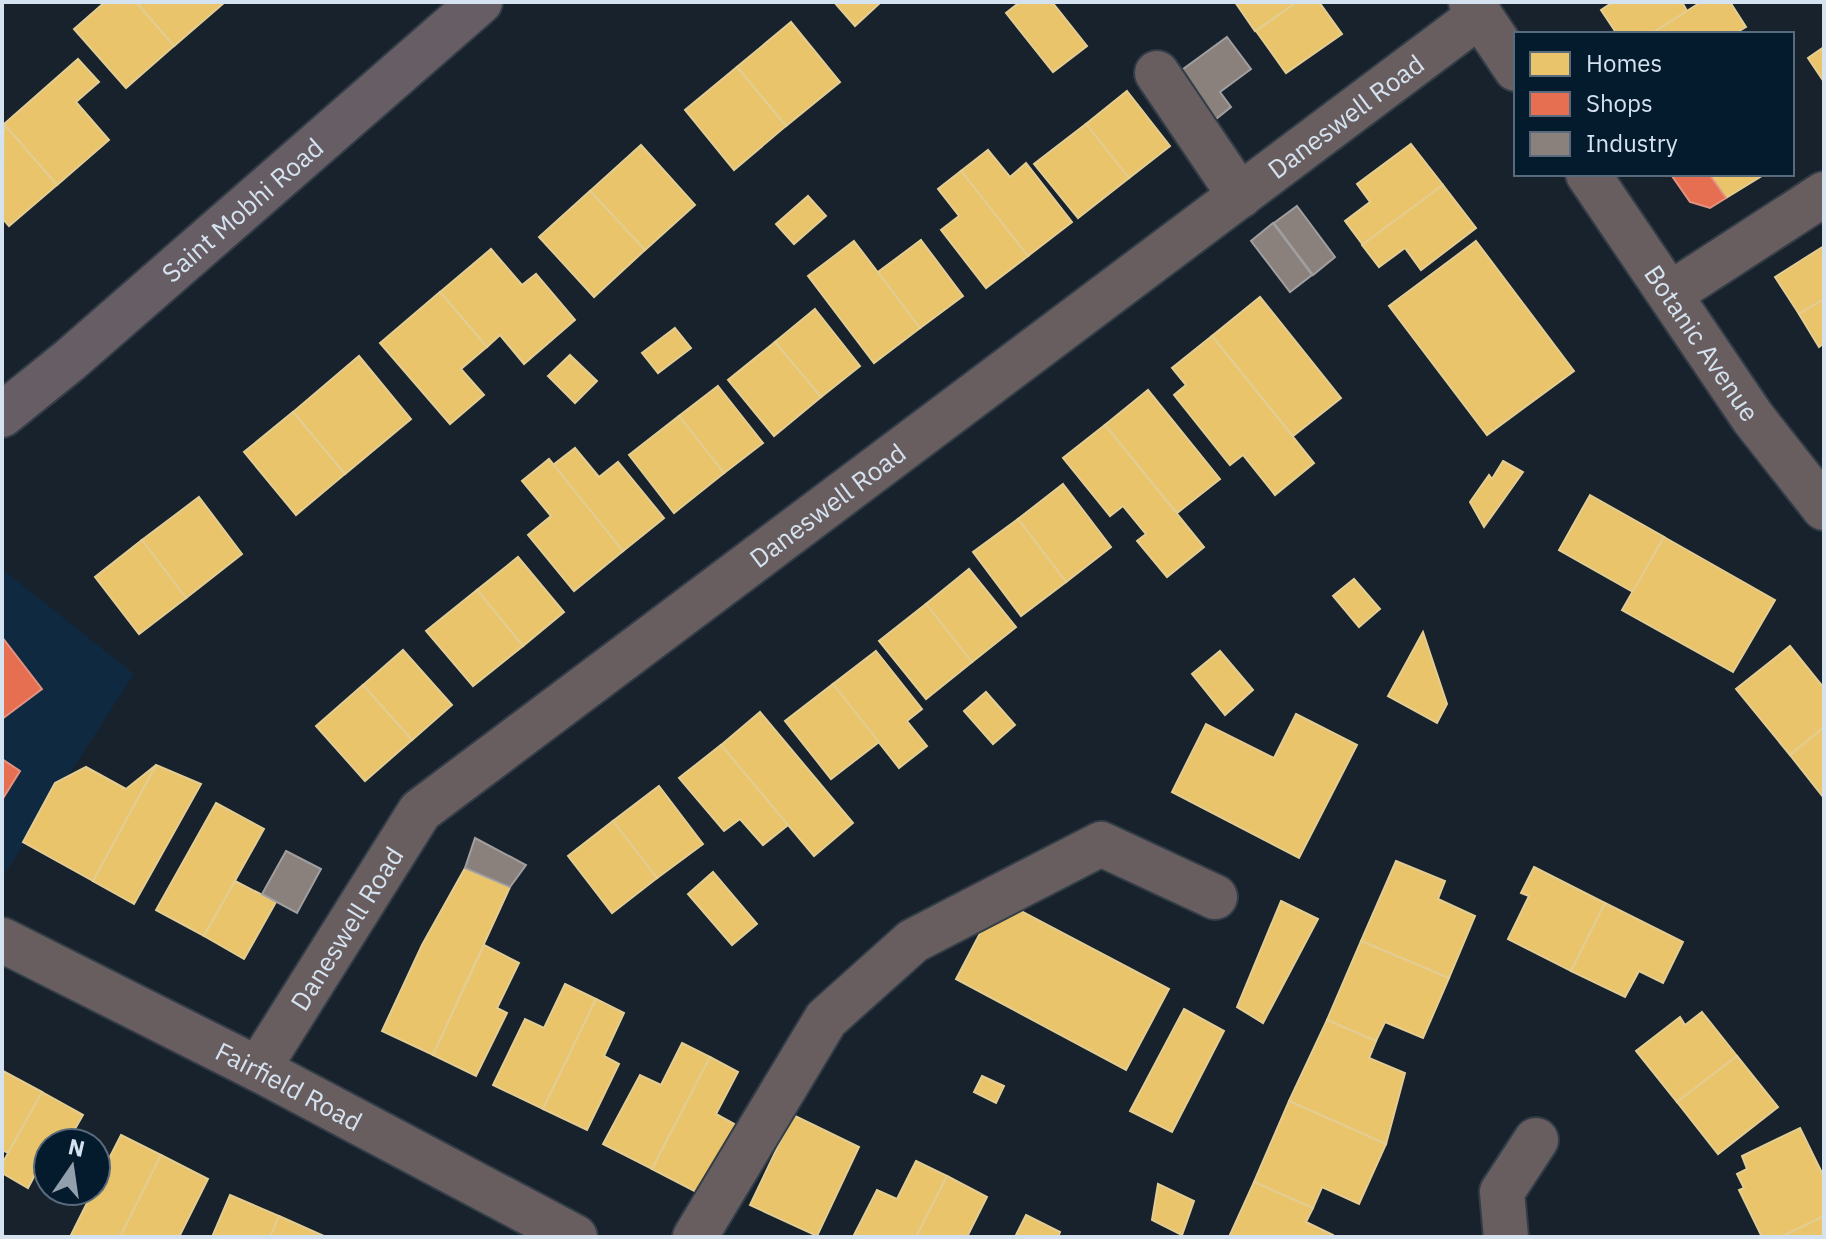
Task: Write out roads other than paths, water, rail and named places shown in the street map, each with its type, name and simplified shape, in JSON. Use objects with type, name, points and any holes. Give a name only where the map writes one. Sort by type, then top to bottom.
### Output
[{"type":"main road","name":"Saint Mobhi Road","points":[[2,415],[70,360],[480,2]]},
{"type":"street","points":[[1475,9],[1514,66]]},
{"type":"street","name":"Daneswell Road","points":[[258,1069],[420,811],[1240,196],[1475,9]]},
{"type":"street","points":[[1157,73],[1240,196]]},
{"type":"street","name":"Botanic Avenue","points":[[1589,176],[1753,418],[1824,508]]},
{"type":"street","points":[[1670,294],[1824,194]]},
{"type":"street","points":[[695,1237],[826,1019],[913,941],[1101,844],[1215,897]]},
{"type":"street","name":"Fairfield Road","points":[[2,940],[258,1069],[575,1237]]},
{"type":"street","points":[[1506,1237],[1502,1192],[1536,1140]]}]
